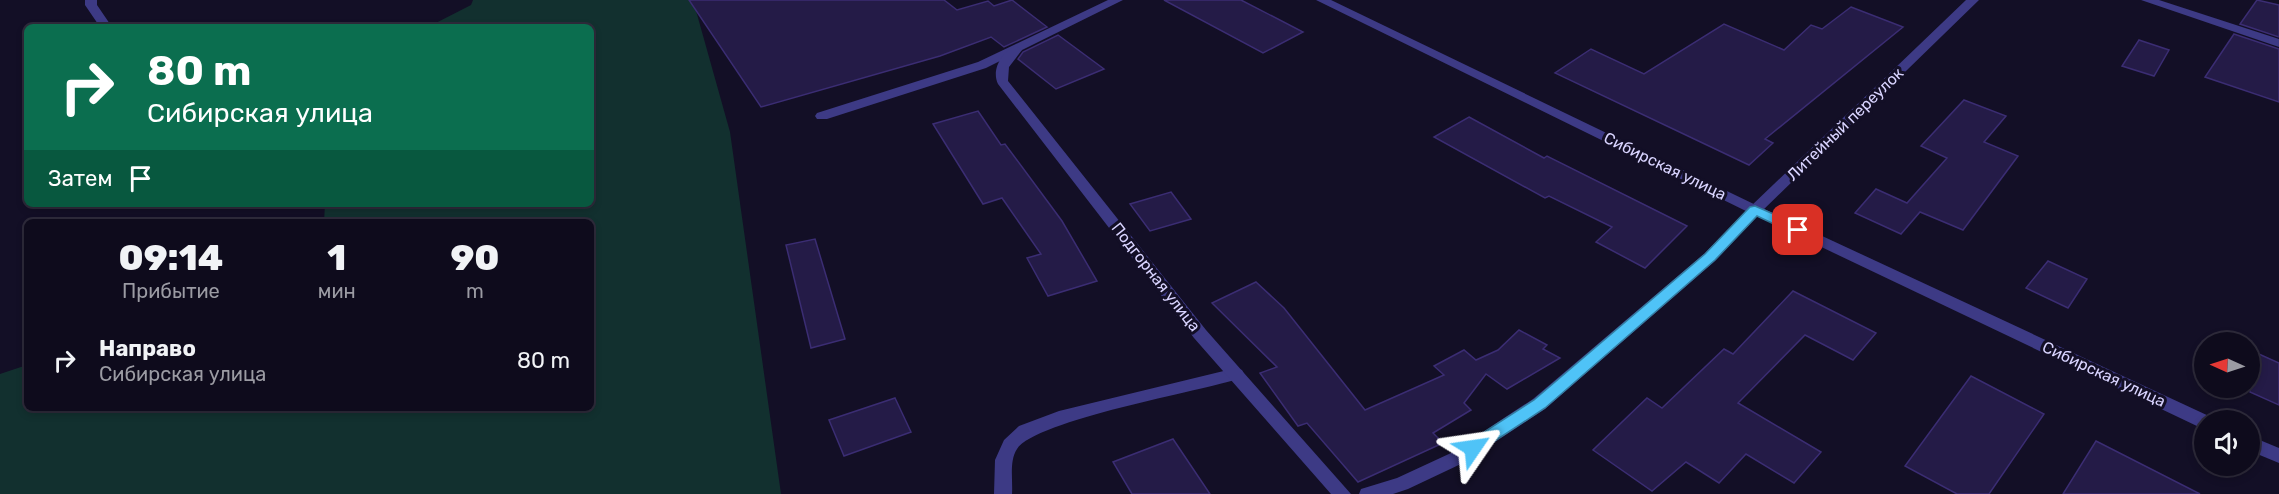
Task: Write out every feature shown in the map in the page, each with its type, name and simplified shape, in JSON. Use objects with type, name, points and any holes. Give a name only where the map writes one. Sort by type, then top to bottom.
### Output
[{"type":"street","points":[[91,0],[91,5],[104,24]]},
{"type":"street","points":[[822,116],[942,80],[1016,50],[1118,0]]},
{"type":"street","name":"Сибирская улица","points":[[1322,0],[1755,210],[2194,417]]},
{"type":"street","name":"Литейный переулок","points":[[1368,494],[1402,484],[1457,458],[1539,404],[1710,257],[1755,210],[1973,0]]},
{"type":"street","points":[[2147,0],[2279,43]]},
{"type":"street","name":"Подгорная улица","points":[[1016,50],[1005,61],[1000,74],[1002,81],[1200,334],[1342,494]]},
{"type":"street","points":[[1003,494],[1004,460],[1010,445],[1025,431],[1059,418],[1236,374]]},
{"type":"street","points":[[2260,447],[2279,456]]},
{"type":"green space","points":[[473,0],[693,0],[730,132],[781,494],[0,494],[0,374],[24,366],[24,411],[594,411],[594,219],[324,219],[325,207],[594,207],[594,24],[434,24],[471,5]]},
{"type":"building","points":[[689,0],[944,0],[957,10],[988,1],[994,6],[1012,0],[1047,27],[1004,47],[991,37],[940,56],[761,107]]},
{"type":"building","points":[[1164,0],[1241,0],[1303,32],[1263,53]]},
{"type":"building","points":[[2257,0],[2279,5],[2279,37],[2240,24]]},
{"type":"building","points":[[1851,7],[1903,27],[1765,139],[1773,143],[1749,165],[1555,73],[1591,49],[1644,74],[1724,24],[1784,50],[1811,25],[1822,29]]},
{"type":"building","points":[[2234,34],[2279,49],[2279,102],[2205,77]]},
{"type":"building","points":[[1058,35],[1104,69],[1056,89],[1018,59],[1023,52]]},
{"type":"building","points":[[2139,40],[2169,50],[2154,76],[2122,66]]},
{"type":"building","points":[[1964,100],[2006,116],[1984,142],[2018,156],[1963,230],[1920,212],[1901,234],[1855,213],[1876,189],[1907,203],[1947,158],[1921,146]]},
{"type":"building","points":[[978,111],[1001,145],[1005,144],[1062,221],[1097,281],[1048,296],[1027,258],[1041,254],[1002,198],[983,204],[933,124]]},
{"type":"building","points":[[1469,117],[1544,158],[1547,156],[1687,226],[1645,268],[1596,242],[1612,227],[1549,196],[1545,198],[1434,137]]},
{"type":"building","points":[[1171,192],[1191,219],[1150,231],[1130,204]]},
{"type":"building","points":[[815,239],[845,339],[811,348],[786,245]]},
{"type":"building","points":[[2048,261],[2087,279],[2068,308],[2026,288]]},
{"type":"building","points":[[1256,282],[1284,308],[1365,410],[1444,375],[1434,366],[1464,350],[1476,360],[1498,350],[1519,330],[1547,345],[1543,349],[1560,358],[1507,389],[1486,374],[1464,403],[1471,410],[1433,433],[1443,443],[1358,482],[1307,423],[1298,426],[1260,373],[1277,367],[1212,303]]},
{"type":"building","points":[[1793,291],[1876,333],[1853,360],[1805,335],[1738,403],[1821,452],[1794,483],[1746,454],[1719,483],[1686,462],[1652,491],[1593,450],[1647,398],[1662,408],[1724,349],[1733,354]]},
{"type":"building","points":[[2260,354],[2279,363],[2279,405],[2260,396]]},
{"type":"building","points":[[1971,376],[2044,414],[1989,494],[1957,494],[1905,466]]},
{"type":"building","points":[[895,398],[911,432],[844,456],[829,420]]},
{"type":"building","points":[[1173,439],[1210,494],[1132,494],[1113,462]]},
{"type":"building","points":[[2096,441],[2200,494],[2063,494]]},
{"type":"route","points":[[1473,448],[1539,404],[1710,257],[1755,210],[1798,230]]}]
